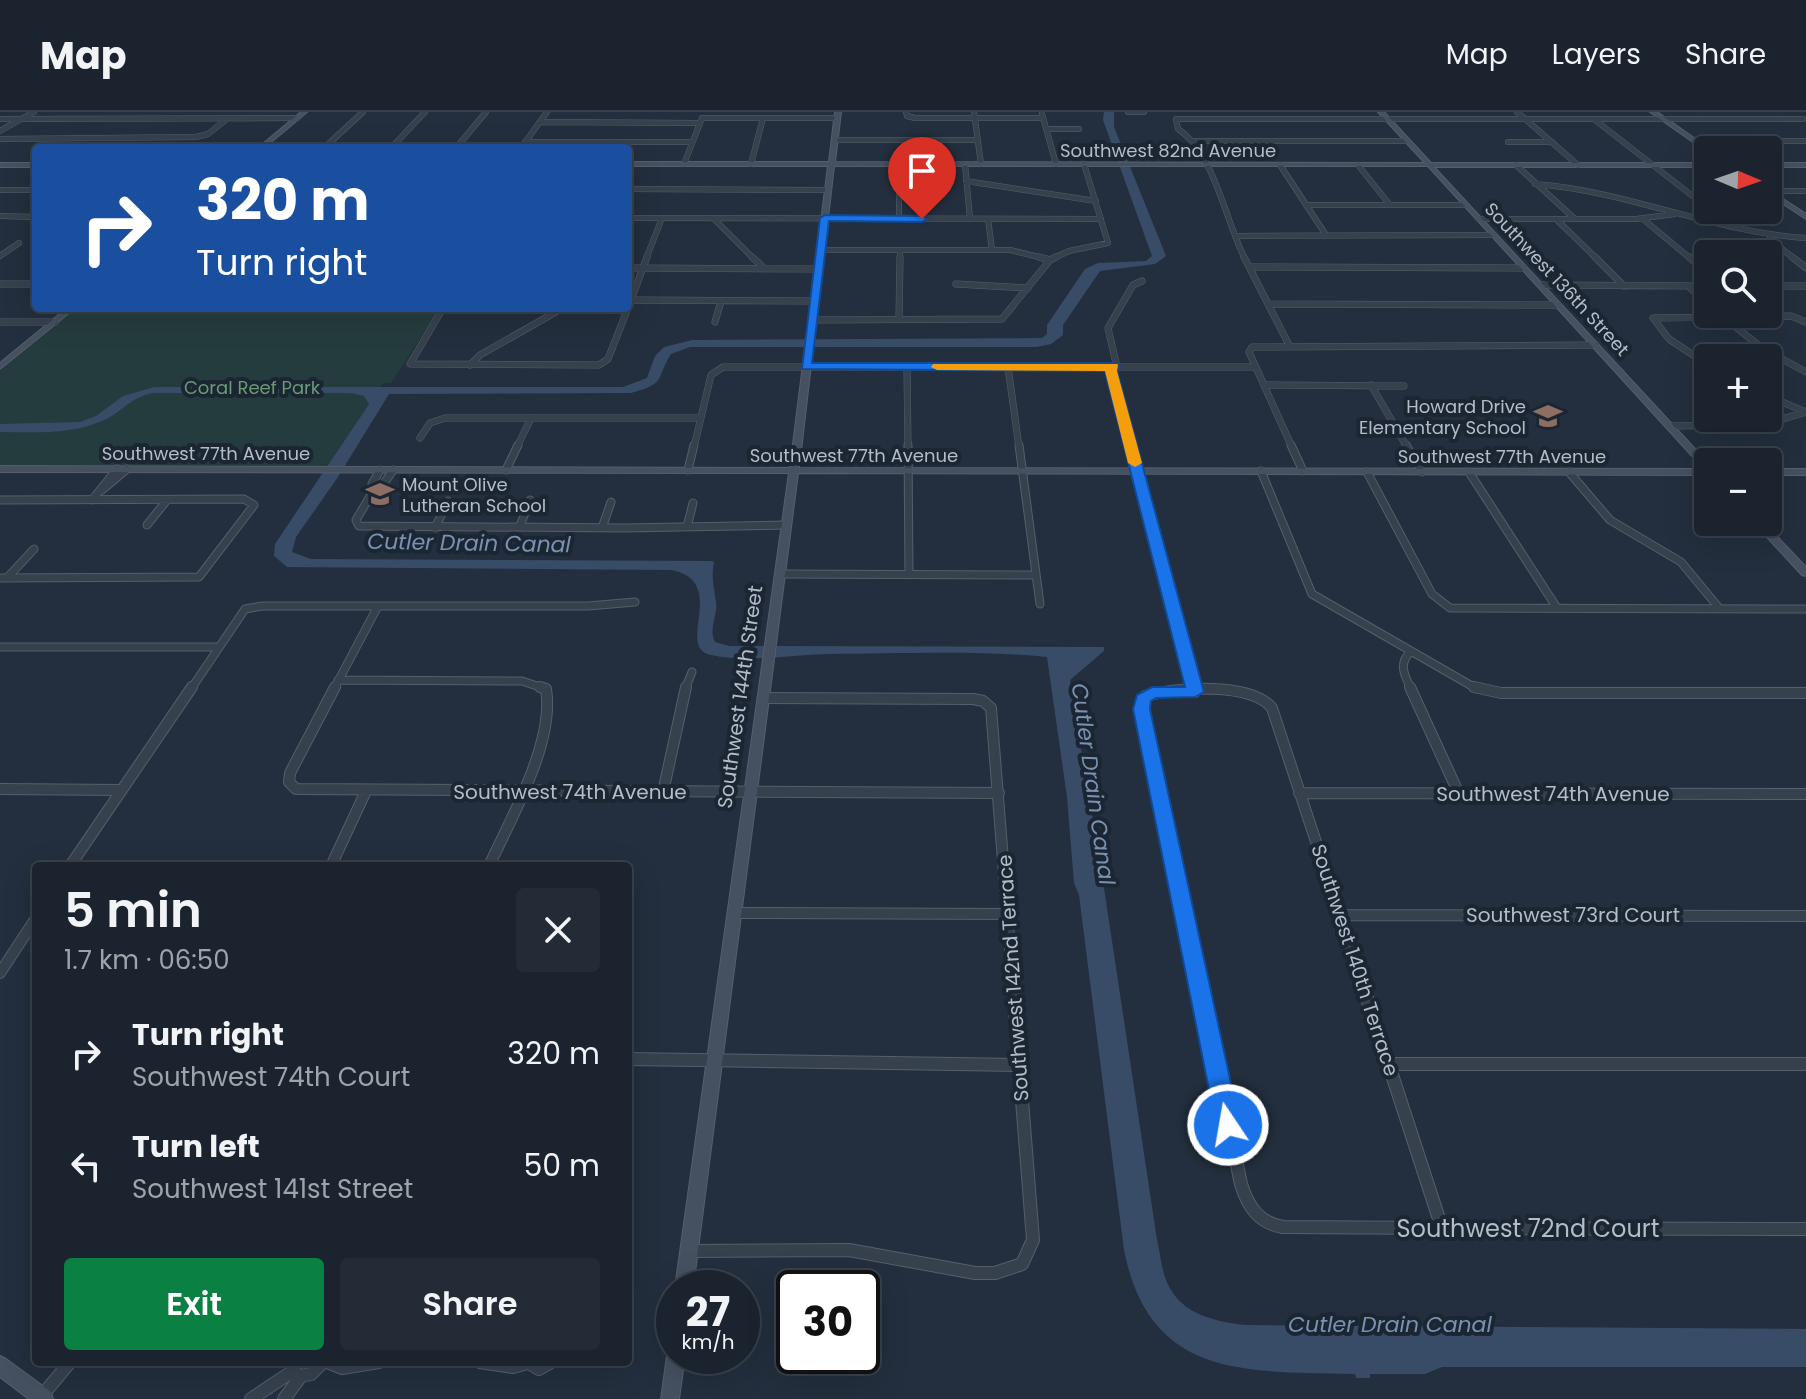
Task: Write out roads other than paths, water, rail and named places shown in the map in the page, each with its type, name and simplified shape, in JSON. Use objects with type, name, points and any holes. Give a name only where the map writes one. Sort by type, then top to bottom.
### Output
[{"type":"street","points":[[0,131],[34,112]]},
{"type":"street","points":[[79,119],[90,112]]},
{"type":"street","points":[[138,119],[148,112]]},
{"type":"street","points":[[189,118],[198,112]]},
{"type":"street","points":[[266,144],[304,112]]},
{"type":"street","points":[[328,144],[363,112]]},
{"type":"street","points":[[395,144],[425,112]]},
{"type":"street","points":[[459,144],[486,112]]},
{"type":"street","points":[[525,142],[547,112]]},
{"type":"street","points":[[1128,112],[1144,112]]},
{"type":"street","points":[[1206,112],[1210,119]]},
{"type":"street","name":"Southwest 136th Street","points":[[1381,112],[1694,454]]},
{"type":"street","points":[[1517,112],[1578,165]]},
{"type":"street","points":[[1653,112],[1694,140]]},
{"type":"street","points":[[1721,112],[1732,119]]},
{"type":"street","points":[[1789,112],[1804,120]]},
{"type":"street","points":[[540,122],[838,115]]},
{"type":"street","name":"Southwest 144th Street","points":[[686,1270],[787,525],[838,115]]},
{"type":"street","points":[[907,115],[1042,115],[1056,164]]},
{"type":"street","points":[[974,115],[981,164]]},
{"type":"street","points":[[684,164],[702,117]]},
{"type":"street","points":[[0,139],[201,137],[228,118]]},
{"type":"street","points":[[0,119],[297,118]]},
{"type":"street","points":[[751,164],[763,118]]},
{"type":"street","points":[[1289,345],[1250,267],[1205,164],[1192,141],[1178,129],[1176,119],[1804,120]]},
{"type":"street","points":[[1594,119],[1694,197]]},
{"type":"street","points":[[1046,129],[1079,129]]},
{"type":"street","points":[[835,140],[978,140]]},
{"type":"street","points":[[1192,141],[1407,141]]},
{"type":"street","points":[[1782,141],[1806,141]]},
{"type":"street","points":[[525,142],[692,142]]},
{"type":"street","points":[[1508,142],[1552,142]]},
{"type":"street","name":"Southwest 82nd Avenue","points":[[632,164],[1694,165]]},
{"type":"street","points":[[899,164],[899,218]]},
{"type":"street","points":[[965,164],[970,219]]},
{"type":"street","points":[[812,320],[1002,319],[1050,260],[1073,250],[1106,245],[1108,241],[1084,164]]},
{"type":"street","points":[[0,165],[32,165]]},
{"type":"street","points":[[1280,165],[1326,235]]},
{"type":"street","points":[[1358,165],[1390,205]]},
{"type":"street","points":[[1516,165],[1575,219]]},
{"type":"street","points":[[1782,165],[1806,165]]},
{"type":"street","points":[[966,181],[992,182],[1065,199],[1096,201]]},
{"type":"street","points":[[1535,184],[1591,189],[1770,236],[1806,238]]},
{"type":"street","points":[[632,189],[829,190]]},
{"type":"street","points":[[0,190],[32,190]]},
{"type":"street","points":[[1782,191],[1806,191]]},
{"type":"street","points":[[1782,201],[1806,217]]},
{"type":"street","points":[[1306,205],[1466,205]]},
{"type":"street","points":[[1479,219],[1643,219],[1678,213]]},
{"type":"street","points":[[0,216],[32,217]]},
{"type":"street","points":[[632,218],[1101,219]]},
{"type":"street","points":[[632,296],[662,218]]},
{"type":"street","points":[[714,219],[765,269]]},
{"type":"street","points":[[988,219],[992,250]]},
{"type":"street","points":[[1556,219],[1624,286]]},
{"type":"street","points":[[1643,219],[1694,261]]},
{"type":"street","points":[[1237,236],[1494,235]]},
{"type":"street","points":[[1770,236],[1770,240],[1806,268]]},
{"type":"street","points":[[0,256],[19,243]]},
{"type":"street","points":[[821,250],[1020,251],[1050,260]]},
{"type":"street","points":[[899,320],[900,250]]},
{"type":"street","points":[[1250,267],[1524,268]]},
{"type":"street","points":[[632,268],[819,269]]},
{"type":"street","points":[[1142,281],[1133,285],[1108,328],[1116,363],[1111,371],[1195,692]]},
{"type":"street","points":[[0,284],[32,284]]},
{"type":"street","points":[[956,284],[1028,288]]},
{"type":"street","points":[[1541,285],[1694,286]]},
{"type":"street","points":[[1688,286],[1694,291]]},
{"type":"street","points":[[1782,286],[1806,286]]},
{"type":"street","points":[[715,322],[721,301]]},
{"type":"street","points":[[632,304],[814,301]]},
{"type":"street","points":[[1268,304],[1558,305]]},
{"type":"street","points":[[0,367],[66,312]]},
{"type":"street","points":[[440,312],[409,361],[415,365],[602,363],[608,359],[626,312]]},
{"type":"street","points":[[470,365],[480,355],[556,312]]},
{"type":"street","points":[[1694,316],[1653,318],[1669,338],[1694,355]]},
{"type":"street","points":[[1782,317],[1798,317],[1806,322]]},
{"type":"street","points":[[0,322],[55,322]]},
{"type":"street","points":[[1737,328],[1762,348],[1806,372]]},
{"type":"street","points":[[1303,471],[1250,348],[1289,345],[1596,345]]},
{"type":"street","points":[[0,358],[12,358]]},
{"type":"street","points":[[688,470],[711,375],[723,367],[1256,367]]},
{"type":"street","points":[[907,367],[909,575]]},
{"type":"street","points":[[1008,367],[1040,604]]},
{"type":"street","points":[[1265,385],[1404,386]]},
{"type":"street","points":[[1371,385],[1422,472]]},
{"type":"street","points":[[1782,402],[1806,412]]},
{"type":"street","points":[[1670,426],[1762,425],[1806,412]]},
{"type":"street","points":[[420,438],[433,421],[450,417],[701,418]]},
{"type":"street","points":[[506,470],[531,418]]},
{"type":"street","name":"Southwest 77th Avenue","points":[[0,469],[1694,470]]},
{"type":"street","points":[[92,500],[122,469]]},
{"type":"street","points":[[375,488],[372,484],[380,470]]},
{"type":"street","points":[[393,470],[383,485],[375,488],[356,520],[359,526],[602,528],[787,525]]},
{"type":"street","points":[[1261,471],[1309,591],[1488,692],[1806,693]]},
{"type":"street","points":[[1367,472],[1429,588],[1445,606],[1806,609]]},
{"type":"street","points":[[1469,472],[1557,608]]},
{"type":"street","points":[[1569,472],[1610,520],[1681,562],[1719,608]]},
{"type":"street","points":[[1782,472],[1806,472]]},
{"type":"street","points":[[0,500],[252,502],[254,506],[199,577],[3,578]]},
{"type":"street","points":[[147,525],[167,500]]},
{"type":"street","points":[[520,526],[530,500]]},
{"type":"street","points":[[435,528],[448,501]]},
{"type":"street","points":[[602,528],[611,502]]},
{"type":"street","points":[[687,527],[693,503]]},
{"type":"street","points":[[1771,536],[1806,573]]},
{"type":"street","points":[[3,578],[34,549]]},
{"type":"street","points":[[779,574],[1036,575]]},
{"type":"street","points":[[73,862],[216,647],[245,609],[262,606],[588,606],[635,602]]},
{"type":"street","points":[[378,606],[338,680],[518,681],[540,685],[547,692],[550,704],[523,792],[491,862]]},
{"type":"street","points":[[0,647],[216,647]]},
{"type":"street","points":[[1411,651],[1403,659],[1402,670],[1459,794]]},
{"type":"street","points":[[663,792],[684,692],[692,672]]},
{"type":"street","name":"Southwest 74th Avenue","points":[[338,680],[291,771],[289,782],[294,788],[366,791],[999,793]]},
{"type":"street","name":"Southwest 72nd Court","points":[[1195,692],[1162,692],[1145,696],[1142,709],[1243,1192],[1254,1213],[1276,1226],[1806,1229]]},
{"type":"street","name":"Southwest 140th Terrace","points":[[1195,692],[1250,693],[1269,704],[1276,715],[1442,1228]]},
{"type":"street","name":"Southwest 142nd Terrace","points":[[689,1251],[852,1250],[948,1268],[985,1271],[1014,1269],[1028,1257],[1034,1229],[991,708],[983,701],[763,698]]},
{"type":"street","points":[[0,789],[121,790]]},
{"type":"street","points":[[333,862],[366,791]]},
{"type":"street","name":"Southwest 74th Avenue","points":[[1299,793],[1806,794]]},
{"type":"street","points":[[734,913],[1009,914]]},
{"type":"street","name":"Southwest 73rd Court","points":[[1340,915],[1806,916]]},
{"type":"street","points":[[0,973],[32,924]]},
{"type":"street","points":[[632,1059],[1019,1065]]},
{"type":"street","points":[[1389,1064],[1806,1064]]},
{"type":"street","points":[[0,1365],[43,1398],[67,1366]]},
{"type":"street","points":[[295,1369],[311,1374],[320,1366]]},
{"type":"street","points":[[251,1399],[295,1369]]},
{"type":"street","points":[[284,1399],[295,1369]]},
{"type":"street","points":[[670,1399],[673,1374]]},
{"type":"water","points":[[1104,112],[1114,112],[1114,127],[1166,256],[1155,264],[1100,271],[1063,325],[1063,335],[1051,344],[1037,347],[690,347],[671,354],[655,383],[631,393],[389,394],[338,477],[296,537],[292,552],[311,559],[712,561],[716,607],[713,637],[715,642],[729,646],[1104,647],[1104,651],[1070,680],[1071,689],[1157,1240],[1165,1277],[1178,1299],[1208,1318],[1245,1325],[1806,1329],[1806,1367],[1442,1367],[1425,1374],[1370,1374],[1370,1378],[1356,1378],[1355,1374],[1241,1368],[1208,1360],[1180,1346],[1156,1324],[1137,1293],[1124,1250],[1047,657],[965,653],[754,658],[711,655],[701,650],[697,640],[700,600],[697,587],[688,577],[671,570],[287,567],[274,556],[275,544],[369,404],[364,396],[351,393],[152,393],[136,399],[109,418],[77,429],[0,432],[0,424],[80,422],[96,416],[123,396],[154,387],[623,387],[647,378],[655,356],[664,347],[692,340],[1042,338],[1047,334],[1047,325],[1085,269],[1098,263],[1146,261],[1152,256],[1103,120]]},
{"type":"place","name":"Howard Drive Elementary School","points":[[1548,416]]},
{"type":"place","name":"Mount Olive Lutheran School","points":[[380,494]]},
{"type":"park label","name":"Coral Reef Park","points":[[252,387]]},
{"type":"water label","name":"Cutler Drain Canal","points":[[469,543]]},
{"type":"water label","name":"Cutler Drain Canal","points":[[1093,784]]},
{"type":"water label","name":"Cutler Drain Canal","points":[[1390,1324]]}]
